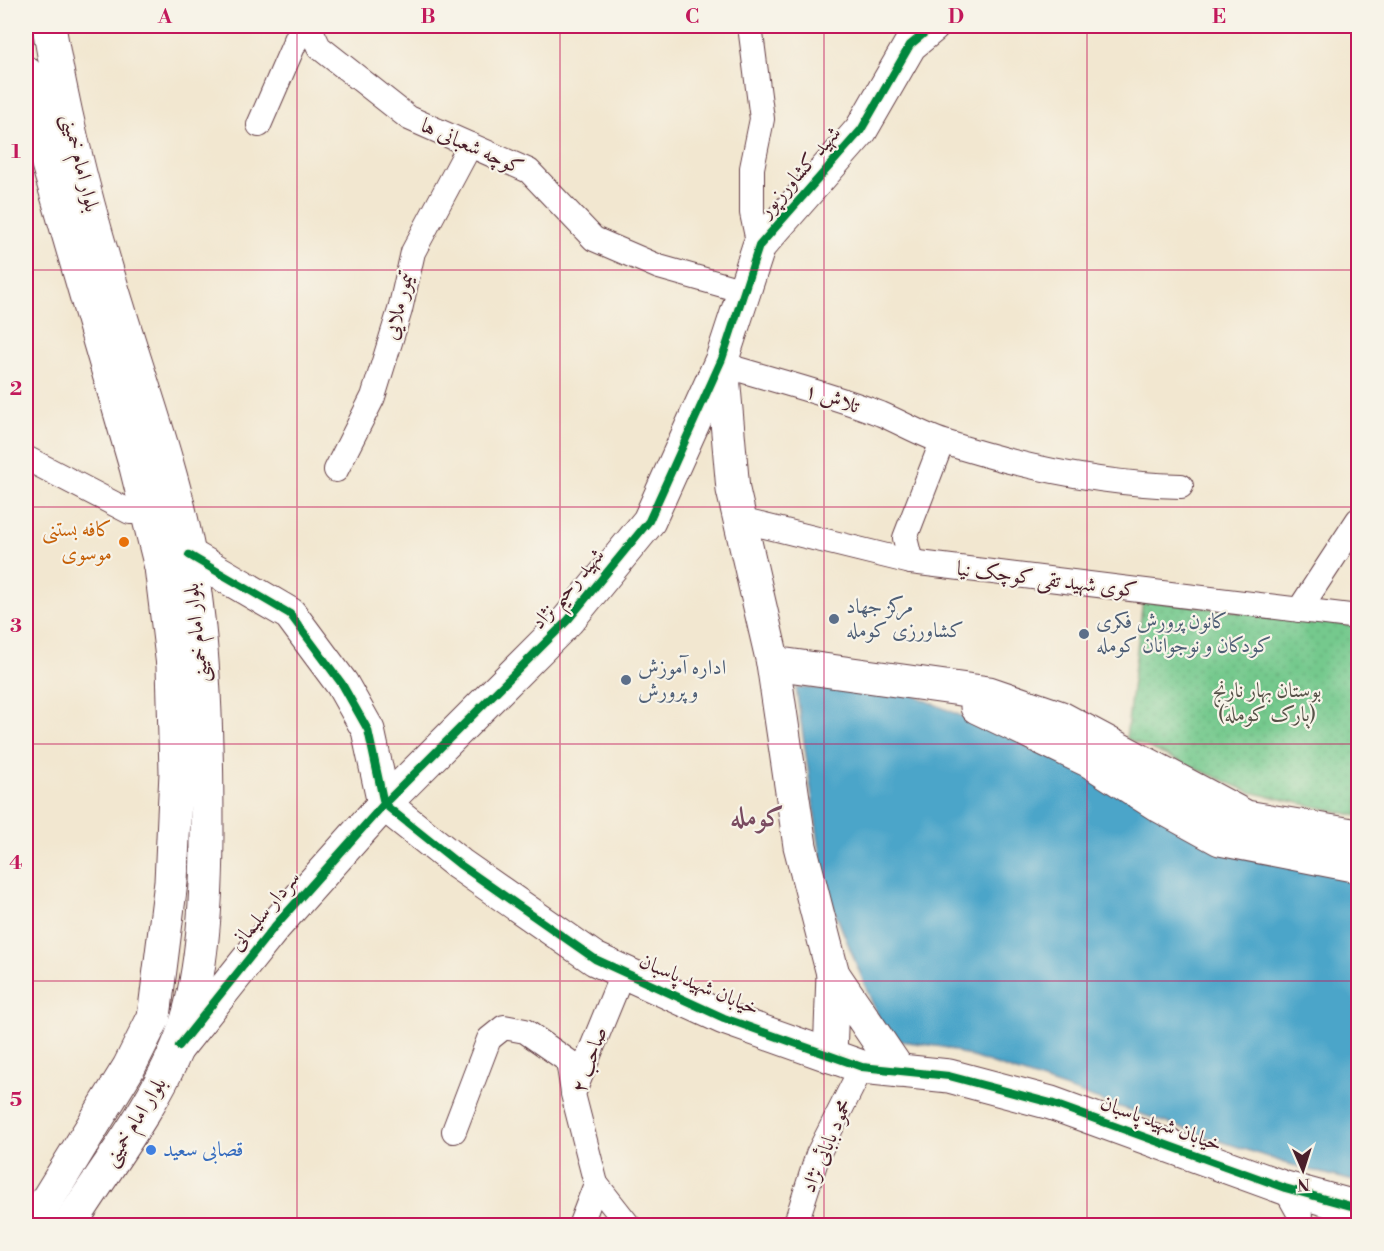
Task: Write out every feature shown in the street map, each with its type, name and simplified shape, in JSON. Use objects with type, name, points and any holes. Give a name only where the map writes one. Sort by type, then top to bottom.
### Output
[{"type":"street","name":"بلوار امام خمینی","points":[[31,1226],[129,1067],[154,1017],[171,882],[176,772],[173,666],[175,561],[164,452],[116,303],[72,136],[49,26]]},
{"type":"street","points":[[259,125],[302,26]]},
{"type":"street","name":"کوچه شعبانی ها","points":[[309,26],[319,47],[409,118],[529,171],[594,239],[659,267],[744,291]]},
{"type":"street","points":[[750,26],[762,119],[752,168],[752,213],[759,246]]},
{"type":"street","name":"شهید کشاورزپور","points":[[722,359],[759,246],[861,130],[910,45],[933,26]]},
{"type":"street","name":"بلوار امام خمینی","points":[[26,73],[39,133],[147,512],[175,561],[203,681],[207,764],[207,881],[197,975],[179,1046],[151,1101],[69,1226]]},
{"type":"street","name":"تیمور ملایی","points":[[336,470],[373,398],[400,310],[412,252],[470,145]]},
{"type":"street","points":[[722,359],[732,490],[773,663],[800,846],[833,974],[830,1056]]},
{"type":"street","name":"تلاش ۱","points":[[722,359],[737,369],[881,414],[942,442],[1075,476],[1147,485],[1181,486]]},
{"type":"street","name":"شهید رحیم نژاد","points":[[384,804],[568,620],[649,521],[722,359]]},
{"type":"street","points":[[911,562],[905,538],[942,442]]},
{"type":"street","points":[[26,458],[130,512],[147,512]]},
{"type":"street","name":"کوی شهید تقی کوچک نیا","points":[[740,520],[911,562],[1359,617]]},
{"type":"street","points":[[1299,610],[1359,520]]},
{"type":"street","points":[[175,561],[290,614],[342,684],[368,730],[384,804]]},
{"type":"street","points":[[773,663],[989,693],[1059,717],[1245,817],[1359,836]]},
{"type":"street","points":[[930,683],[1016,727],[1090,760],[1160,806],[1220,839],[1359,866]]},
{"type":"street","name":"خیابان شهید پاسبان","points":[[384,804],[459,864],[594,959],[724,1018],[862,1067],[949,1076],[1051,1103],[1285,1188],[1359,1208]]},
{"type":"street","name":"سردار سلیمانی","points":[[179,1046],[275,926],[384,804]]},
{"type":"street","name":"صاحب ۲","points":[[623,972],[573,1094],[596,1184],[629,1226]]},
{"type":"street","points":[[833,974],[899,1071]]},
{"type":"street","points":[[454,1131],[489,1039],[504,1027],[525,1031],[568,1061],[573,1094]]},
{"type":"street","name":"محمود بابائی نژاد","points":[[795,1226],[818,1154],[862,1067]]},
{"type":"street","points":[[580,1226],[596,1184]]},
{"type":"street","points":[[1285,1188],[1300,1215],[1298,1226]]},
{"type":"green space","name":"بوستان بهار نارنج (پارک کومله)","points":[[1143,600],[1358,626],[1358,816],[1250,792],[1126,738]]},
{"type":"water","points":[[796,688],[900,689],[1064,761],[1358,871],[1358,1182],[1294,1166],[943,1047],[887,1039],[826,890]]},
{"type":"cycle path","points":[[179,1046],[275,926],[384,804],[568,620],[649,521],[722,359],[759,246],[861,130],[910,45],[933,26]]},
{"type":"cycle path","points":[[189,555],[290,614],[342,684],[368,730],[384,804],[459,864],[595,959],[724,1018],[862,1067],[949,1076],[1051,1103],[1285,1188],[1358,1208]]},
{"type":"place","name":"کافه بستنی موسوی","points":[[124,542]]},
{"type":"place","name":"مرکز جهاد کشاورزی کومله","points":[[834,619]]},
{"type":"place","name":"کانون پرورش فکری کودکان و نوجوانان کومله","points":[[1084,634]]},
{"type":"place","name":"اداره آموزش و پرورش","points":[[626,680]]},
{"type":"place","name":"قصابی سعید","points":[[151,1150]]},
{"type":"district","name":"کومله","points":[[757,818]]}]
